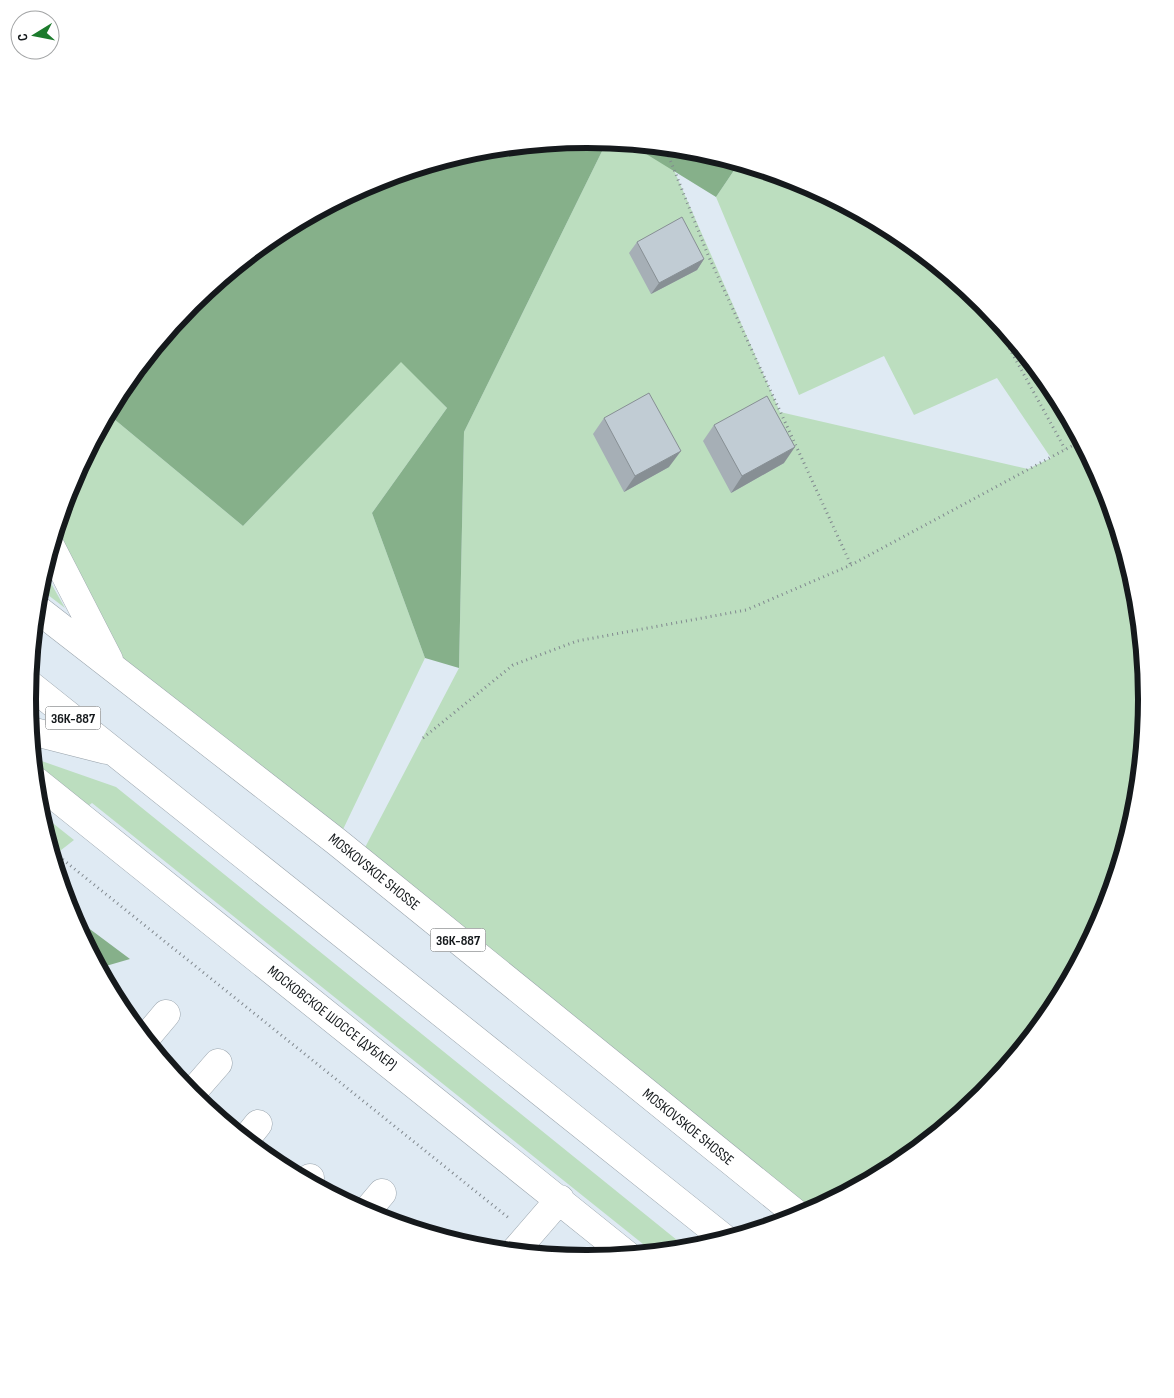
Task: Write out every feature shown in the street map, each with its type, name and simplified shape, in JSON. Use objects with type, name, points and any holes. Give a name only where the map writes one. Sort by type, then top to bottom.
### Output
[{"type":"main road","points":[[55,555],[113,668]]},
{"type":"main road","name":"MOSKOVSKOE SHOSSE","points":[[43,614],[338,842],[792,1210]]},
{"type":"main road","name":"36К-887","points":[[36,690],[718,1234]]},
{"type":"main road","points":[[37,732],[117,753]]},
{"type":"main road","name":"МОСКОВСКОЕ ШОССЕ (ДУБЛЕР)","points":[[44,787],[621,1249]]},
{"type":"main road","points":[[150,1033],[166,1014]]},
{"type":"main road","points":[[197,1087],[218,1063]]},
{"type":"main road","points":[[523,1243],[560,1199]]},
{"type":"path","points":[[668,155],[708,255],[851,565]]},
{"type":"path","points":[[1006,342],[1065,449]]},
{"type":"path","points":[[423,738],[513,666],[577,641],[746,610],[851,565],[1075,445]]},
{"type":"path","points":[[59,857],[523,1243]]},
{"type":"green space","points":[[603,148],[623,149],[645,151],[673,168],[780,412],[1028,469],[1051,458],[997,378],[914,415],[884,356],[799,395],[716,197],[735,169],[764,177],[831,205],[893,241],[950,285],[1001,336],[1024,364],[1045,393],[1081,455],[1109,522],[1119,556],[1133,627],[1137,663],[1137,735],[1133,771],[1119,842],[1109,876],[1081,943],[1064,974],[1045,1005],[1001,1062],[950,1113],[922,1136],[893,1157],[831,1193],[793,1210],[359,859],[459,668],[464,432]]},
{"type":"green space","points":[[603,148],[464,432],[459,668],[425,658],[372,513],[447,408],[401,362],[243,526],[113,418],[129,393],[173,336],[224,285],[281,241],[343,205],[376,190],[410,177],[480,159],[551,149]]},
{"type":"green space","points":[[641,151],[694,159],[735,169],[716,197]]},
{"type":"green space","points":[[401,361],[447,408],[372,513],[425,658],[337,842],[113,668],[55,555],[78,488],[93,455],[113,418],[243,526]]},
{"type":"green space","points":[[50,581],[65,608],[47,594]]},
{"type":"green space","points":[[40,760],[116,787],[679,1242],[646,1246],[92,803],[83,810],[41,772]]},
{"type":"green space","points":[[50,821],[74,840],[58,852]]},
{"type":"green space","points":[[85,925],[130,959],[106,966]]},
{"type":"building","points":[[682,217],[704,259],[659,283],[637,242]]},
{"type":"building","points":[[649,393],[681,451],[635,476],[604,418]]},
{"type":"building","points":[[767,396],[795,447],[742,476],[714,425]]}]
